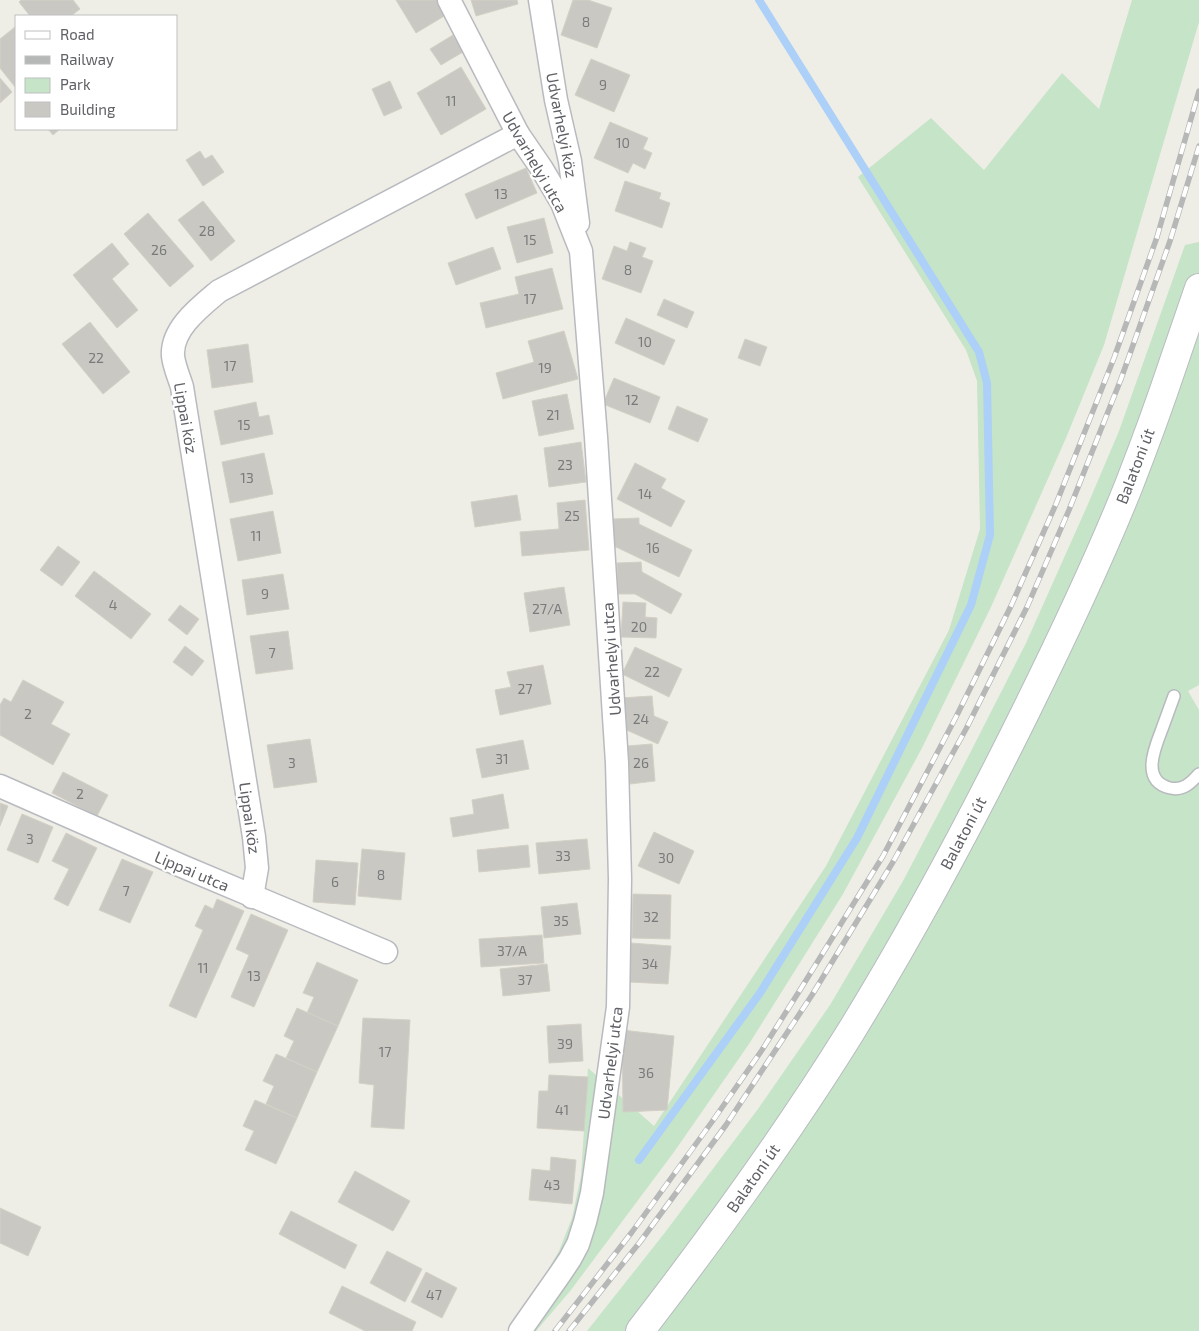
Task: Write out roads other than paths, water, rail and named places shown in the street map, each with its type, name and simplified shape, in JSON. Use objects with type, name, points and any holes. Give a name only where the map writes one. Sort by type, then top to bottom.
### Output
[{"type":"main road","name":"Balatoni út","points":[[640,1331],[687,1270],[800,1110],[869,1000],[948,861],[1002,759],[1087,584],[1129,485],[1198,291]]},
{"type":"street","name":"Udvarhelyi utca","points":[[449,0],[518,134],[562,203],[581,251],[596,437],[618,763],[620,879],[618,1007],[592,1193],[578,1244],[570,1259],[520,1331]]},
{"type":"street","name":"Udvarhelyi köz","points":[[540,0],[556,100],[570,161],[581,251]]},
{"type":"street","name":"Lippai köz","points":[[252,896],[257,868],[254,837],[182,387],[173,357],[175,340],[184,326],[201,307],[219,291],[518,134]]},
{"type":"street","name":"Lippai utca","points":[[0,786],[386,952]]},
{"type":"lane","points":[[1174,696],[1153,752],[1152,768],[1154,778],[1161,784],[1176,789],[1183,788],[1199,774]]},
{"type":"waterway","points":[[639,1160],[760,993],[857,838],[971,605],[990,535],[987,383],[979,352],[759,0]]},
{"type":"railway","points":[[555,1331],[632,1232],[762,1050],[883,856],[956,717],[1011,606],[1056,504],[1114,358],[1157,237],[1199,91]]},
{"type":"railway","points":[[569,1331],[640,1242],[726,1125],[812,995],[893,862],[966,729],[1027,607],[1069,510],[1121,379],[1170,241],[1199,146]]}]
